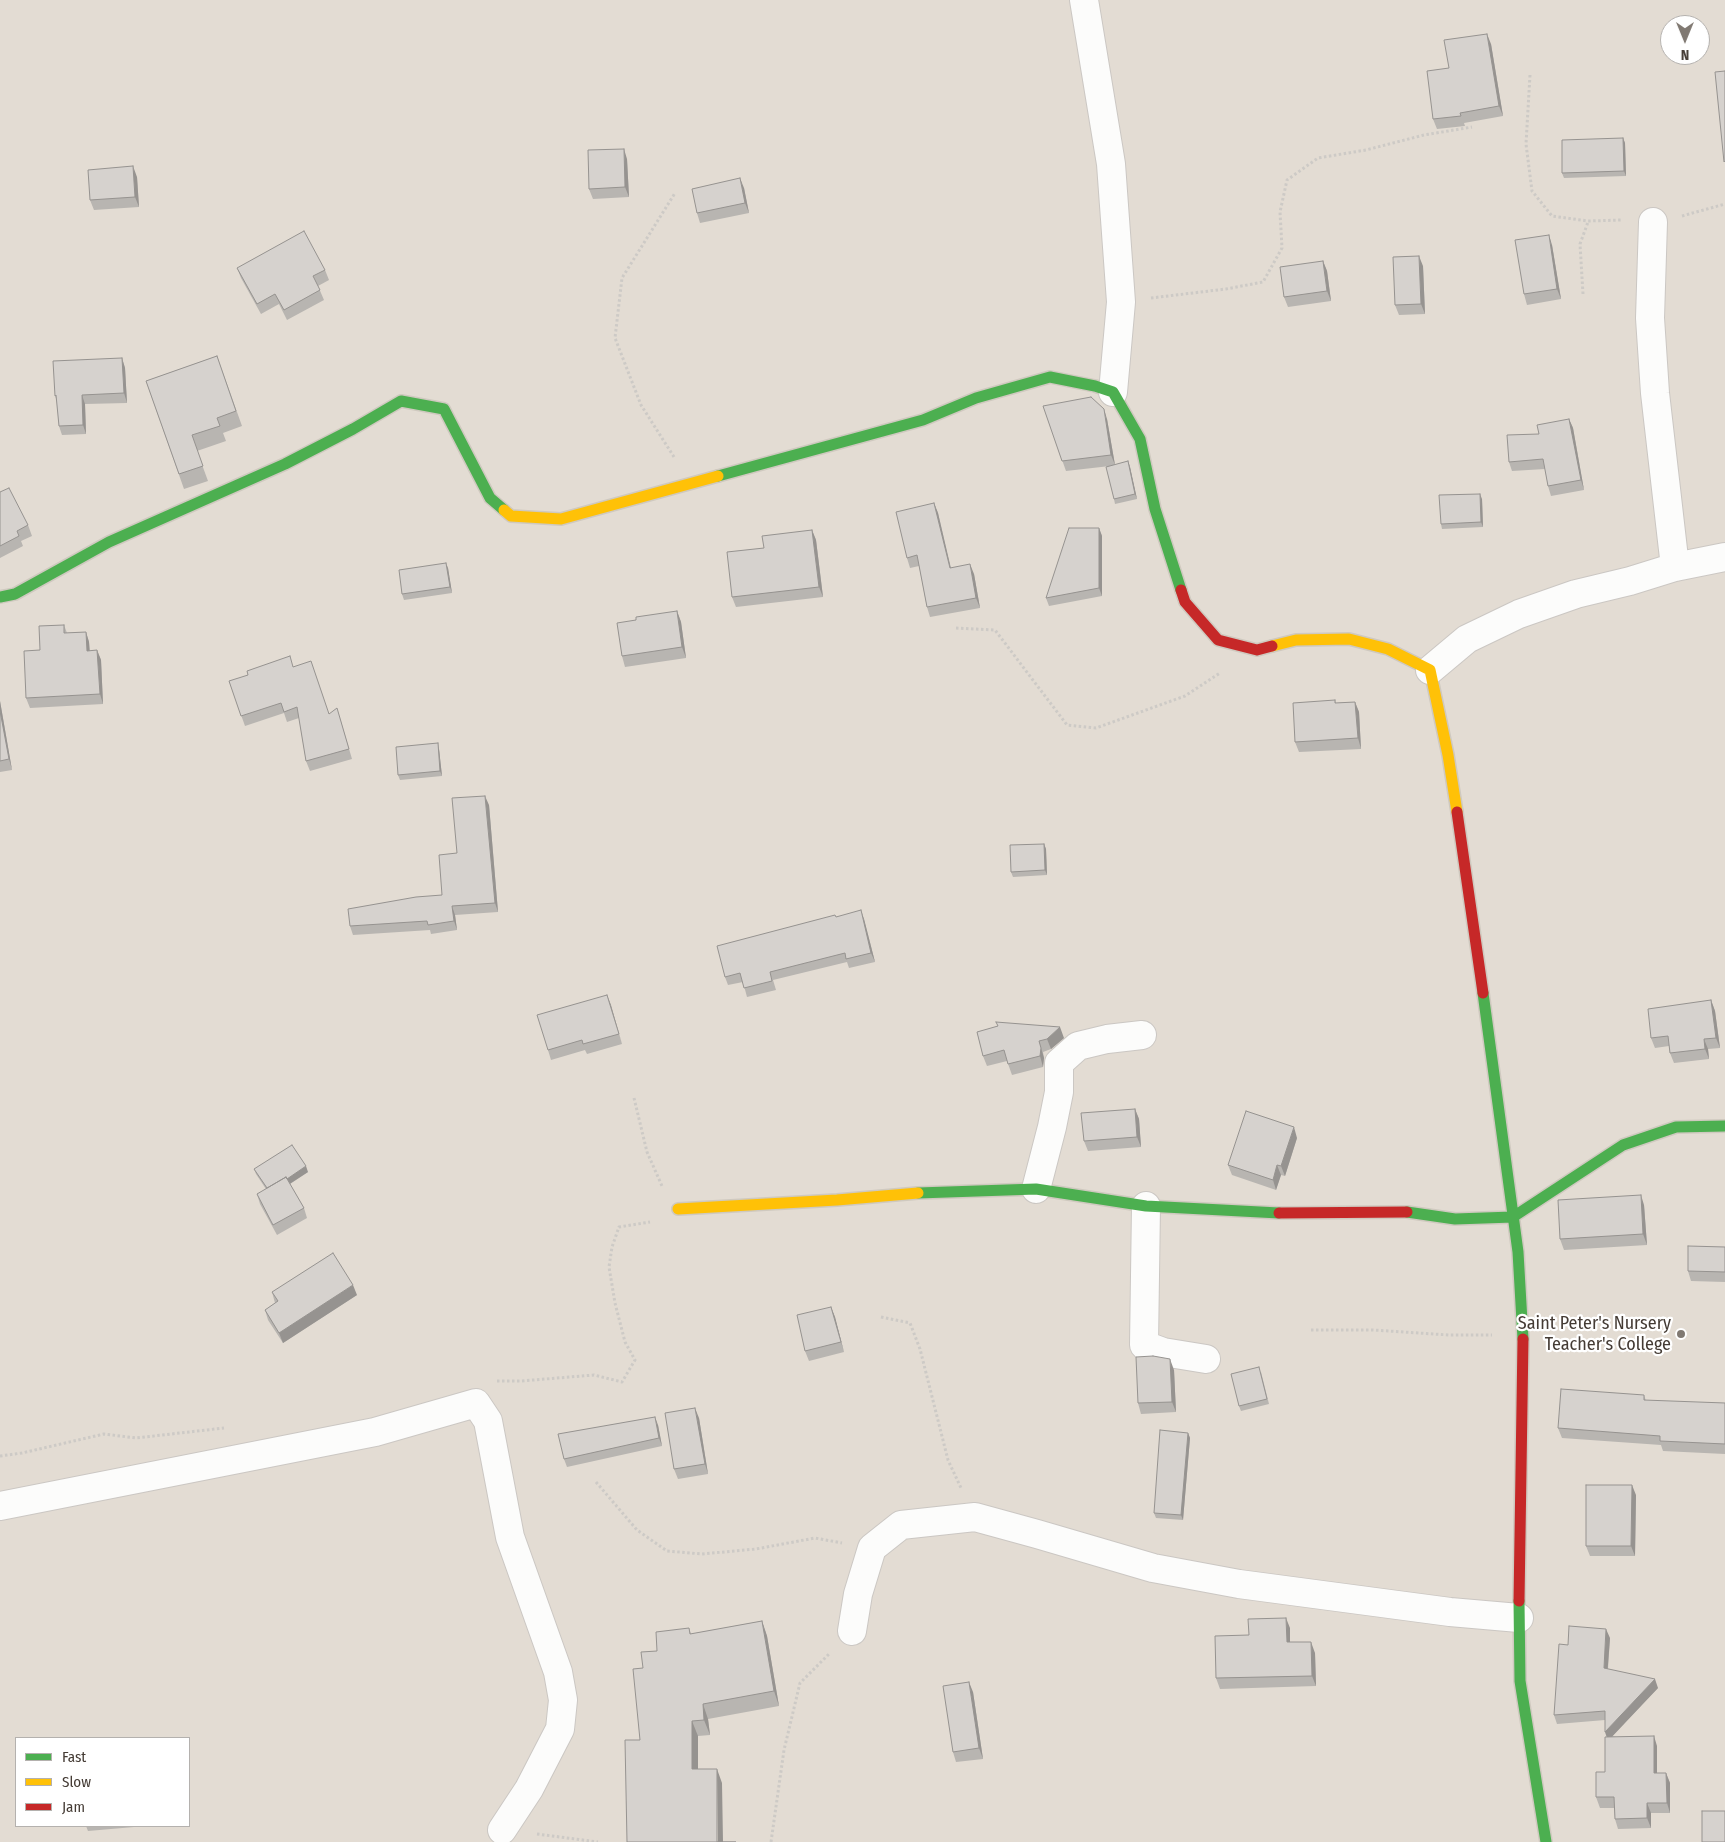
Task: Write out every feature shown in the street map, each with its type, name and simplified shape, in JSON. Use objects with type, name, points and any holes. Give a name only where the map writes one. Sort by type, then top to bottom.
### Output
[{"type":"street","points":[[1084,0],[1111,164],[1121,302],[1113,392],[1140,439],[1155,509],[1185,602],[1218,640],[1257,650],[1296,640],[1349,639],[1388,649],[1430,670]]},
{"type":"street","points":[[1654,222],[1651,336],[1655,393],[1675,567]]},
{"type":"street","points":[[0,597],[14,594],[109,542],[285,464],[353,429],[401,401],[444,408],[490,498],[511,516],[561,519],[923,420],[976,398],[1050,377],[1096,386],[1113,392]]},
{"type":"street","points":[[1430,670],[1467,639],[1519,614],[1576,594],[1630,581],[1675,567],[1725,557]]},
{"type":"street","points":[[1430,670],[1448,754],[1494,1067],[1518,1252],[1522,1334],[1520,1681],[1546,1842]]},
{"type":"street","points":[[1036,1189],[1059,1092],[1059,1063],[1078,1046],[1107,1039],[1142,1035]]},
{"type":"street","points":[[678,1209],[923,1193],[1036,1189],[1146,1206],[1285,1213],[1398,1211],[1455,1219],[1513,1217],[1623,1145],[1676,1127],[1725,1126]]},
{"type":"street","points":[[1146,1206],[1144,1345],[1162,1352],[1206,1359]]},
{"type":"street","points":[[0,1506],[367,1434],[476,1403],[488,1421],[510,1537],[558,1672],[563,1700],[560,1730],[529,1789],[502,1830]]},
{"type":"street","points":[[852,1631],[858,1594],[872,1548],[901,1525],[975,1518],[1153,1568],[1239,1584],[1440,1611],[1519,1618]]},
{"type":"path","points":[[1530,75],[1526,144],[1532,191],[1552,216],[1588,221],[1580,244],[1583,294]]},
{"type":"path","points":[[1121,302],[1226,289],[1263,282],[1282,248],[1280,212],[1287,180],[1318,158],[1366,150],[1424,135],[1472,127]]},
{"type":"path","points":[[675,193],[622,278],[615,338],[641,405],[690,483]]},
{"type":"path","points":[[1654,222],[1725,204]]},
{"type":"path","points":[[956,628],[995,630],[1067,726],[1096,728],[1185,696],[1257,650]]},
{"type":"path","points":[[494,1381],[521,1381],[594,1375],[622,1382],[635,1360],[625,1342],[615,1303],[609,1267],[612,1247],[619,1228],[650,1222],[678,1209],[659,1182],[647,1152],[634,1098]]},
{"type":"path","points":[[881,1317],[910,1323],[920,1349],[948,1460],[975,1518]]},
{"type":"path","points":[[1311,1330],[1522,1334]]},
{"type":"path","points":[[0,1456],[22,1454],[104,1434],[136,1438],[228,1428]]},
{"type":"path","points":[[596,1482],[637,1530],[667,1551],[711,1553],[756,1549],[814,1538],[872,1548]]},
{"type":"path","points":[[771,1842],[784,1750],[800,1683],[852,1631]]},
{"type":"path","points":[[502,1830],[598,1842]]},
{"type":"shaded area","points":[[0,0],[1725,0],[1725,1842],[0,1842]]},
{"type":"building","points":[[1487,34],[1499,106],[1460,113],[1461,116],[1433,119],[1427,71],[1449,68],[1444,40]]},
{"type":"building","points":[[1725,71],[1725,161],[1724,162],[1715,72]]},
{"type":"building","points":[[1623,138],[1624,171],[1562,173],[1562,140]]},
{"type":"building","points":[[624,149],[625,187],[589,189],[588,150]]},
{"type":"building","points":[[133,166],[135,197],[90,200],[88,170]]},
{"type":"building","points":[[740,178],[745,203],[697,213],[692,189]]},
{"type":"building","points":[[304,231],[325,270],[313,276],[320,290],[284,310],[275,294],[257,304],[237,268]]},
{"type":"building","points":[[1549,235],[1557,289],[1524,294],[1515,240]]},
{"type":"building","points":[[1419,256],[1421,304],[1395,305],[1393,257]]},
{"type":"building","points":[[1323,261],[1327,291],[1284,297],[1280,267]]},
{"type":"building","points":[[217,356],[236,411],[217,418],[220,426],[192,435],[203,466],[179,474],[146,381]]},
{"type":"building","points":[[122,358],[124,393],[82,395],[83,425],[59,426],[53,361]]},
{"type":"building","points":[[1091,397],[1104,409],[1111,455],[1062,461],[1043,406]]},
{"type":"building","points":[[1569,419],[1581,480],[1548,486],[1543,459],[1509,462],[1507,435],[1539,434],[1537,425]]},
{"type":"building","points":[[1128,461],[1135,494],[1114,499],[1106,467]]},
{"type":"building","points":[[9,488],[28,525],[17,531],[19,536],[0,546],[0,492]]},
{"type":"building","points":[[1480,494],[1481,522],[1441,524],[1439,495]]},
{"type":"building","points":[[934,503],[950,568],[970,564],[976,598],[927,607],[917,555],[907,558],[896,512]]},
{"type":"building","points":[[1069,528],[1099,528],[1099,588],[1046,598]]},
{"type":"building","points":[[812,530],[819,587],[732,597],[727,552],[764,548],[762,536]]},
{"type":"building","points":[[446,563],[450,587],[402,594],[399,570]]},
{"type":"building","points":[[677,611],[682,647],[622,656],[617,623],[636,620],[636,617]]},
{"type":"building","points":[[64,625],[64,633],[86,632],[87,651],[97,650],[100,694],[26,698],[24,651],[40,650],[39,626]]},
{"type":"building","points":[[290,656],[293,667],[311,661],[329,714],[337,708],[349,749],[306,761],[297,707],[284,712],[281,703],[241,716],[229,681],[248,675],[247,671]]},
{"type":"building","points":[[1335,700],[1335,703],[1355,702],[1358,738],[1295,742],[1293,703]]},
{"type":"building","points":[[0,711],[9,759],[0,761]]},
{"type":"building","points":[[438,743],[440,771],[398,775],[396,747]]},
{"type":"building","points":[[485,796],[495,903],[452,906],[454,921],[428,925],[427,921],[350,926],[348,909],[416,897],[442,895],[439,855],[457,853],[452,798]]},
{"type":"building","points":[[1044,844],[1045,870],[1011,872],[1010,845]]},
{"type":"building","points":[[861,910],[871,953],[846,959],[845,953],[770,972],[772,981],[744,988],[740,973],[725,977],[717,946]]},
{"type":"building","points":[[607,995],[619,1034],[583,1044],[582,1040],[548,1050],[537,1015]]},
{"type":"building","points":[[1711,1000],[1716,1038],[1704,1039],[1705,1049],[1670,1053],[1668,1036],[1651,1038],[1648,1009]]},
{"type":"building","points":[[996,1022],[1060,1027],[1047,1039],[1039,1041],[1041,1048],[1040,1056],[1008,1064],[1004,1050],[983,1056],[977,1032],[998,1026]]},
{"type":"building","points":[[1135,1109],[1137,1137],[1084,1141],[1081,1113]]},
{"type":"building","points":[[1246,1111],[1294,1127],[1281,1166],[1277,1165],[1273,1180],[1228,1165]]},
{"type":"building","points":[[292,1145],[306,1166],[287,1179],[286,1177],[267,1188],[254,1169]]},
{"type":"building","points":[[286,1177],[304,1208],[273,1225],[257,1194]]},
{"type":"building","points":[[1641,1195],[1643,1234],[1560,1239],[1558,1200]]},
{"type":"building","points":[[1688,1246],[1725,1247],[1725,1272],[1688,1271]]},
{"type":"building","points":[[333,1253],[353,1285],[279,1333],[265,1310],[278,1301],[272,1292]]},
{"type":"building","points":[[831,1307],[841,1342],[805,1351],[797,1315]]},
{"type":"building","points":[[1153,1356],[1170,1359],[1172,1402],[1138,1403],[1136,1357]]},
{"type":"building","points":[[1259,1367],[1267,1399],[1239,1406],[1231,1374]]},
{"type":"building","points":[[1561,1389],[1644,1395],[1644,1400],[1725,1403],[1725,1444],[1660,1441],[1660,1436],[1558,1428]]},
{"type":"building","points":[[695,1408],[705,1464],[674,1469],[665,1413]]},
{"type":"building","points":[[655,1417],[659,1438],[564,1459],[558,1434]]},
{"type":"building","points":[[1160,1430],[1188,1433],[1181,1515],[1154,1513]]},
{"type":"building","points":[[1586,1485],[1632,1485],[1631,1546],[1586,1546]]},
{"type":"building","points":[[1286,1618],[1287,1642],[1311,1642],[1312,1676],[1216,1678],[1215,1636],[1249,1635],[1248,1619]]},
{"type":"building","points":[[762,1621],[774,1691],[703,1704],[704,1720],[692,1721],[692,1769],[717,1769],[717,1842],[627,1842],[625,1740],[640,1740],[633,1669],[643,1668],[641,1652],[657,1651],[656,1632],[689,1628],[690,1634]]},
{"type":"building","points":[[1569,1626],[1606,1629],[1604,1668],[1655,1679],[1605,1732],[1605,1711],[1554,1715],[1559,1644],[1568,1645]]},
{"type":"building","points":[[969,1682],[979,1748],[953,1752],[943,1686]]},
{"type":"building","points":[[1654,1736],[1654,1773],[1666,1773],[1667,1803],[1647,1803],[1647,1818],[1615,1819],[1614,1797],[1596,1797],[1596,1772],[1605,1772],[1605,1737]]},
{"type":"building","points":[[1702,1811],[1725,1811],[1725,1842],[1702,1842]]},
{"type":"traffic: fast","points":[[718,476],[923,420],[976,398],[1050,377],[1095,386],[1113,392],[1140,439],[1155,509],[1181,590]]},
{"type":"traffic: fast","points":[[0,597],[15,594],[109,542],[285,464],[353,429],[401,401],[444,409],[490,498],[504,510]]},
{"type":"traffic: fast","points":[[1483,993],[1518,1252],[1523,1339]]},
{"type":"traffic: fast","points":[[1407,1212],[1455,1219],[1513,1217],[1623,1145],[1676,1127],[1725,1126]]},
{"type":"traffic: fast","points":[[918,1193],[1036,1189],[1146,1206],[1279,1213]]},
{"type":"traffic: fast","points":[[1519,1601],[1520,1681],[1546,1842]]},
{"type":"traffic: slow","points":[[504,510],[511,516],[561,519],[718,476]]},
{"type":"traffic: slow","points":[[1272,646],[1296,640],[1349,639],[1388,649],[1430,670],[1448,755],[1457,812]]},
{"type":"traffic: slow","points":[[678,1209],[837,1200],[918,1193]]},
{"type":"traffic: jam","points":[[1181,590],[1185,602],[1218,640],[1257,650],[1272,646]]},
{"type":"traffic: jam","points":[[1457,812],[1483,993]]},
{"type":"traffic: jam","points":[[1279,1213],[1407,1212]]},
{"type":"traffic: jam","points":[[1519,1601],[1523,1339]]},
{"type":"place","name":"Saint Peter's Nursery Teacher's College","points":[[1681,1334]]}]
